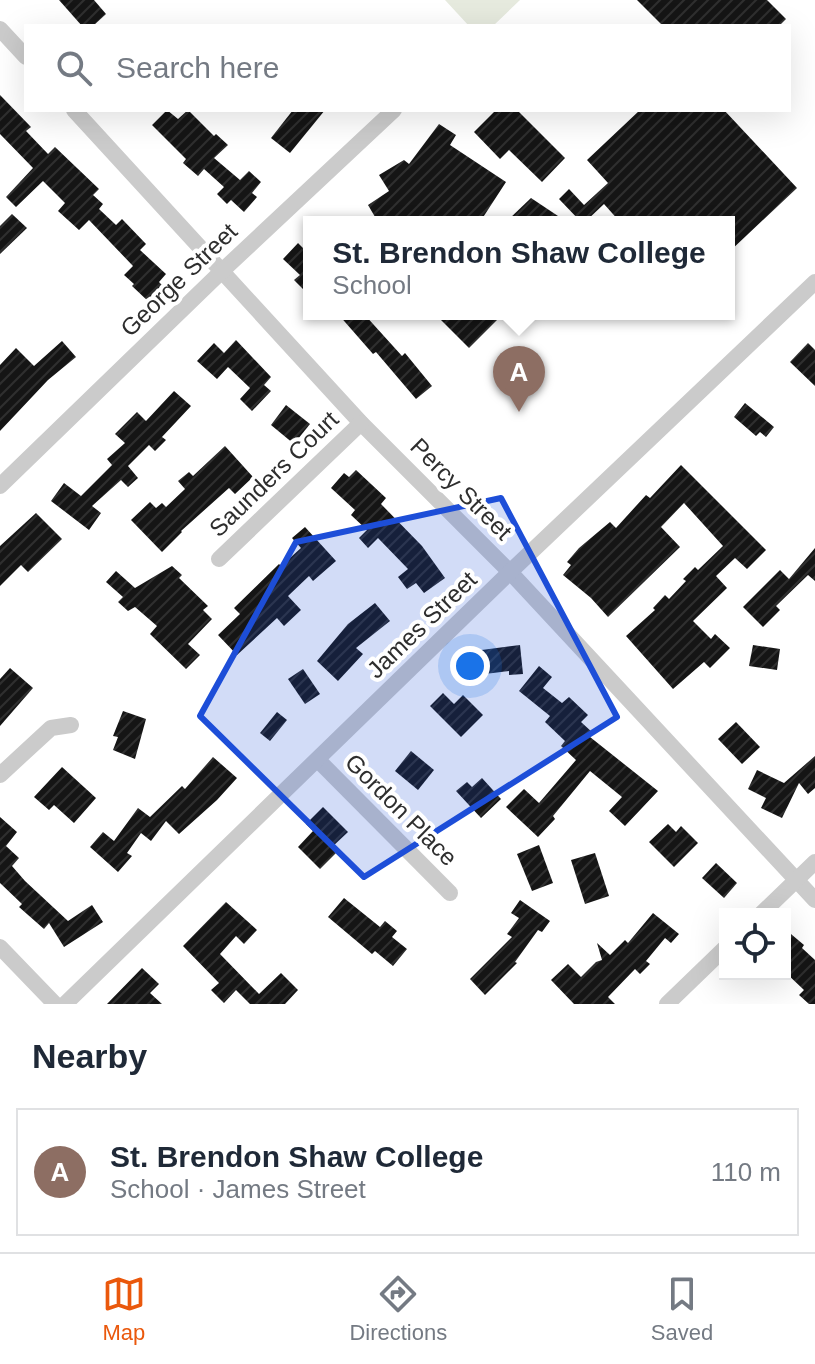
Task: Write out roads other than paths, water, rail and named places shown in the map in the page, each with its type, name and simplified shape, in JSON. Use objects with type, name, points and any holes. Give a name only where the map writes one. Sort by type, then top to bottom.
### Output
[{"type":"street","points":[[0,29],[24,55]]},
{"type":"street","name":"Percy Street","points":[[76,112],[361,423],[510,572],[815,900]]},
{"type":"street","name":"George Street","points":[[0,486],[392,112]]},
{"type":"street","name":"James Street","points":[[65,1004],[510,572],[815,282]]},
{"type":"street","name":"Saunders Court","points":[[219,559],[361,423]]},
{"type":"street","points":[[0,775],[51,728],[71,725]]},
{"type":"street","name":"Gordon Place","points":[[318,760],[450,893]]},
{"type":"street","points":[[767,908],[815,862]]},
{"type":"street","points":[[0,947],[55,1004]]},
{"type":"street","points":[[667,1004],[719,954]]},
{"type":"place","name":"St. Brendon Shaw College","points":[[519,412]]}]
